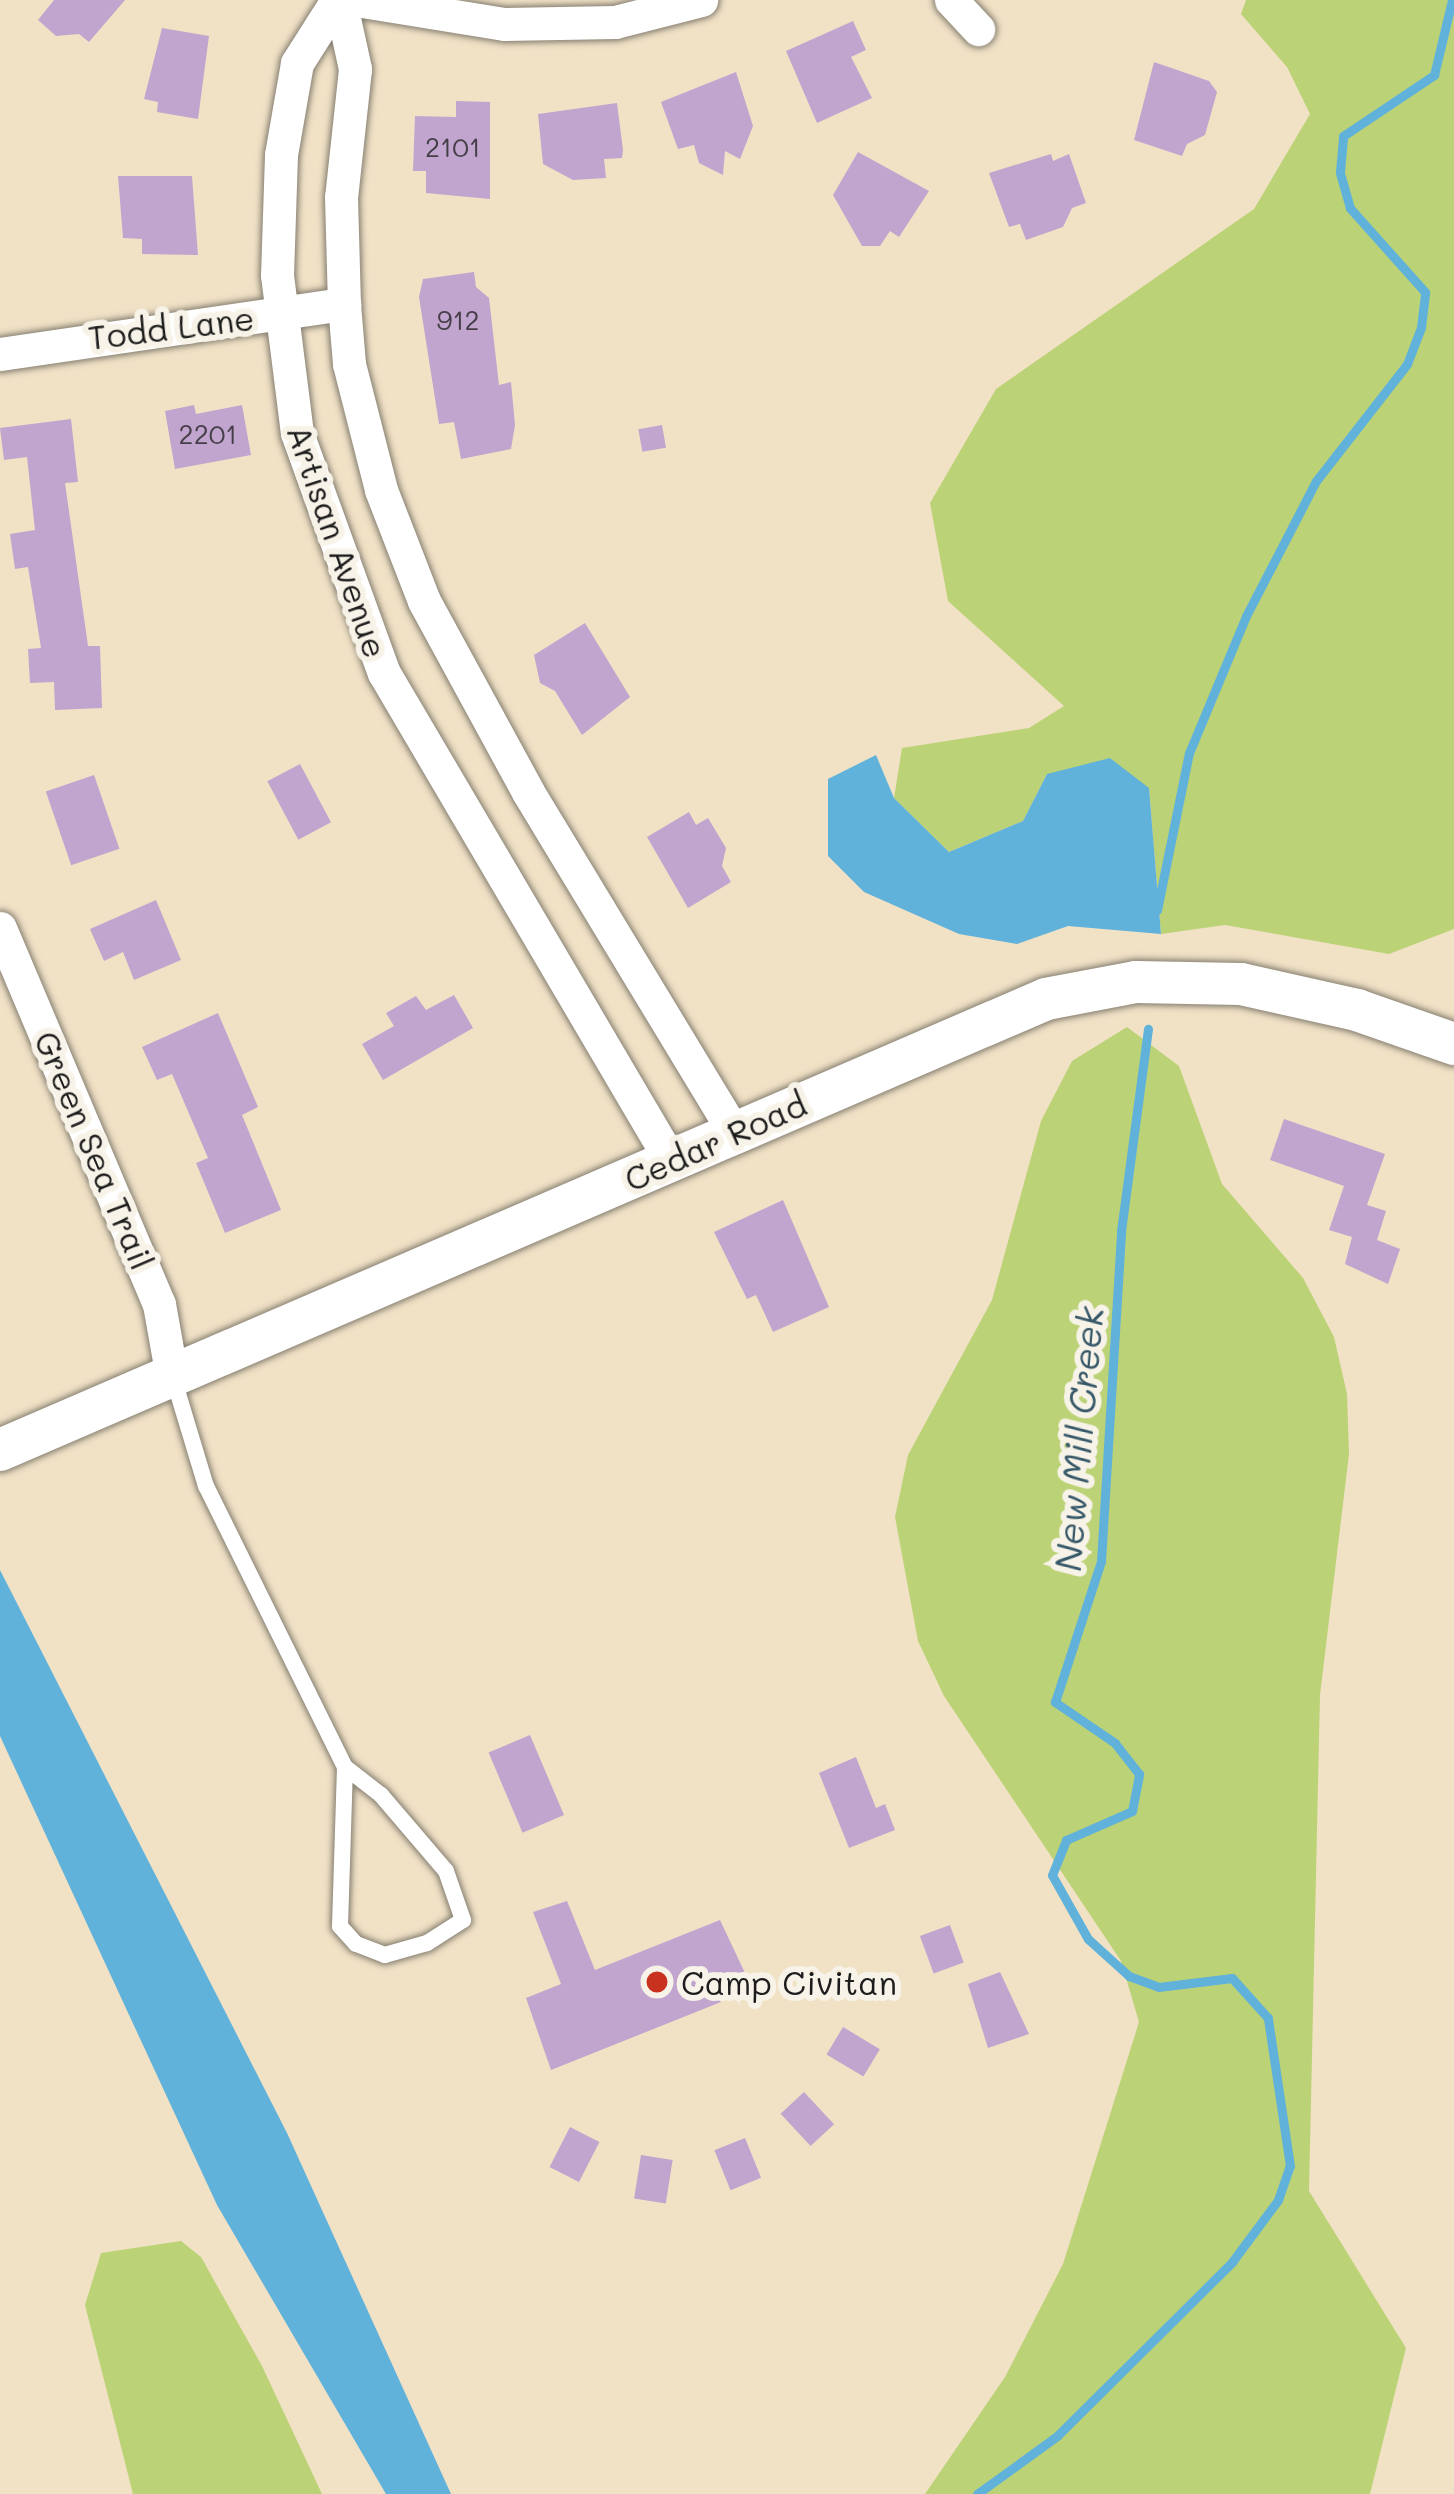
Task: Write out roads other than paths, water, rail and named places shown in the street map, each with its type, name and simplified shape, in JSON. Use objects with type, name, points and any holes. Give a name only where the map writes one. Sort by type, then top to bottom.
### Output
[{"type":"street","name":"Artisan Avenue","points":[[338,0],[355,68],[341,197],[344,304],[364,430],[424,601],[528,792],[735,1134]]},
{"type":"street","name":"Artisan Avenue","points":[[338,0],[297,63],[276,226],[280,313],[297,433],[362,626],[671,1161]]},
{"type":"street","points":[[356,0],[505,25],[615,22],[700,0]]},
{"type":"street","points":[[951,0],[978,29]]},
{"type":"street","name":"Todd Lane","points":[[0,354],[344,304]]},
{"type":"street","name":"Green Sea Trail","points":[[0,928],[159,1304],[172,1377]]},
{"type":"street","name":"Cedar Road","points":[[0,1450],[1006,1013],[1136,982],[1286,992],[1454,1044]]},
{"type":"lane","points":[[172,1377],[206,1486],[345,1766],[381,1795],[446,1871],[463,1920],[427,1943],[385,1954],[356,1944],[340,1926],[345,1766]]},
{"type":"water","points":[[876,755],[894,798],[949,852],[1023,821],[1047,774],[1110,758],[1149,788],[1161,934],[1068,926],[1017,944],[959,934],[864,892],[828,856],[828,779]]},
{"type":"water","points":[[0,1570],[287,2133],[451,2494],[386,2494],[217,2205],[0,1736]]},
{"type":"waterway","name":"New Mill Creek","points":[[1157,910],[1189,753],[1246,616],[1316,481],[1407,364],[1421,327],[1425,292],[1350,208],[1340,172],[1343,136],[1434,75],[1452,0]]},
{"type":"waterway","name":"New Mill Creek","points":[[977,2494],[1057,2436],[1232,2262],[1278,2200],[1290,2166],[1268,2018],[1232,1978],[1159,1987],[1129,1976],[1088,1939],[1052,1875],[1066,1840],[1132,1811],[1139,1774],[1115,1743],[1055,1702],[1101,1561],[1121,1231],[1148,1029]]},
{"type":"place","name":"Camp Civitan","points":[[657,1982]]}]
